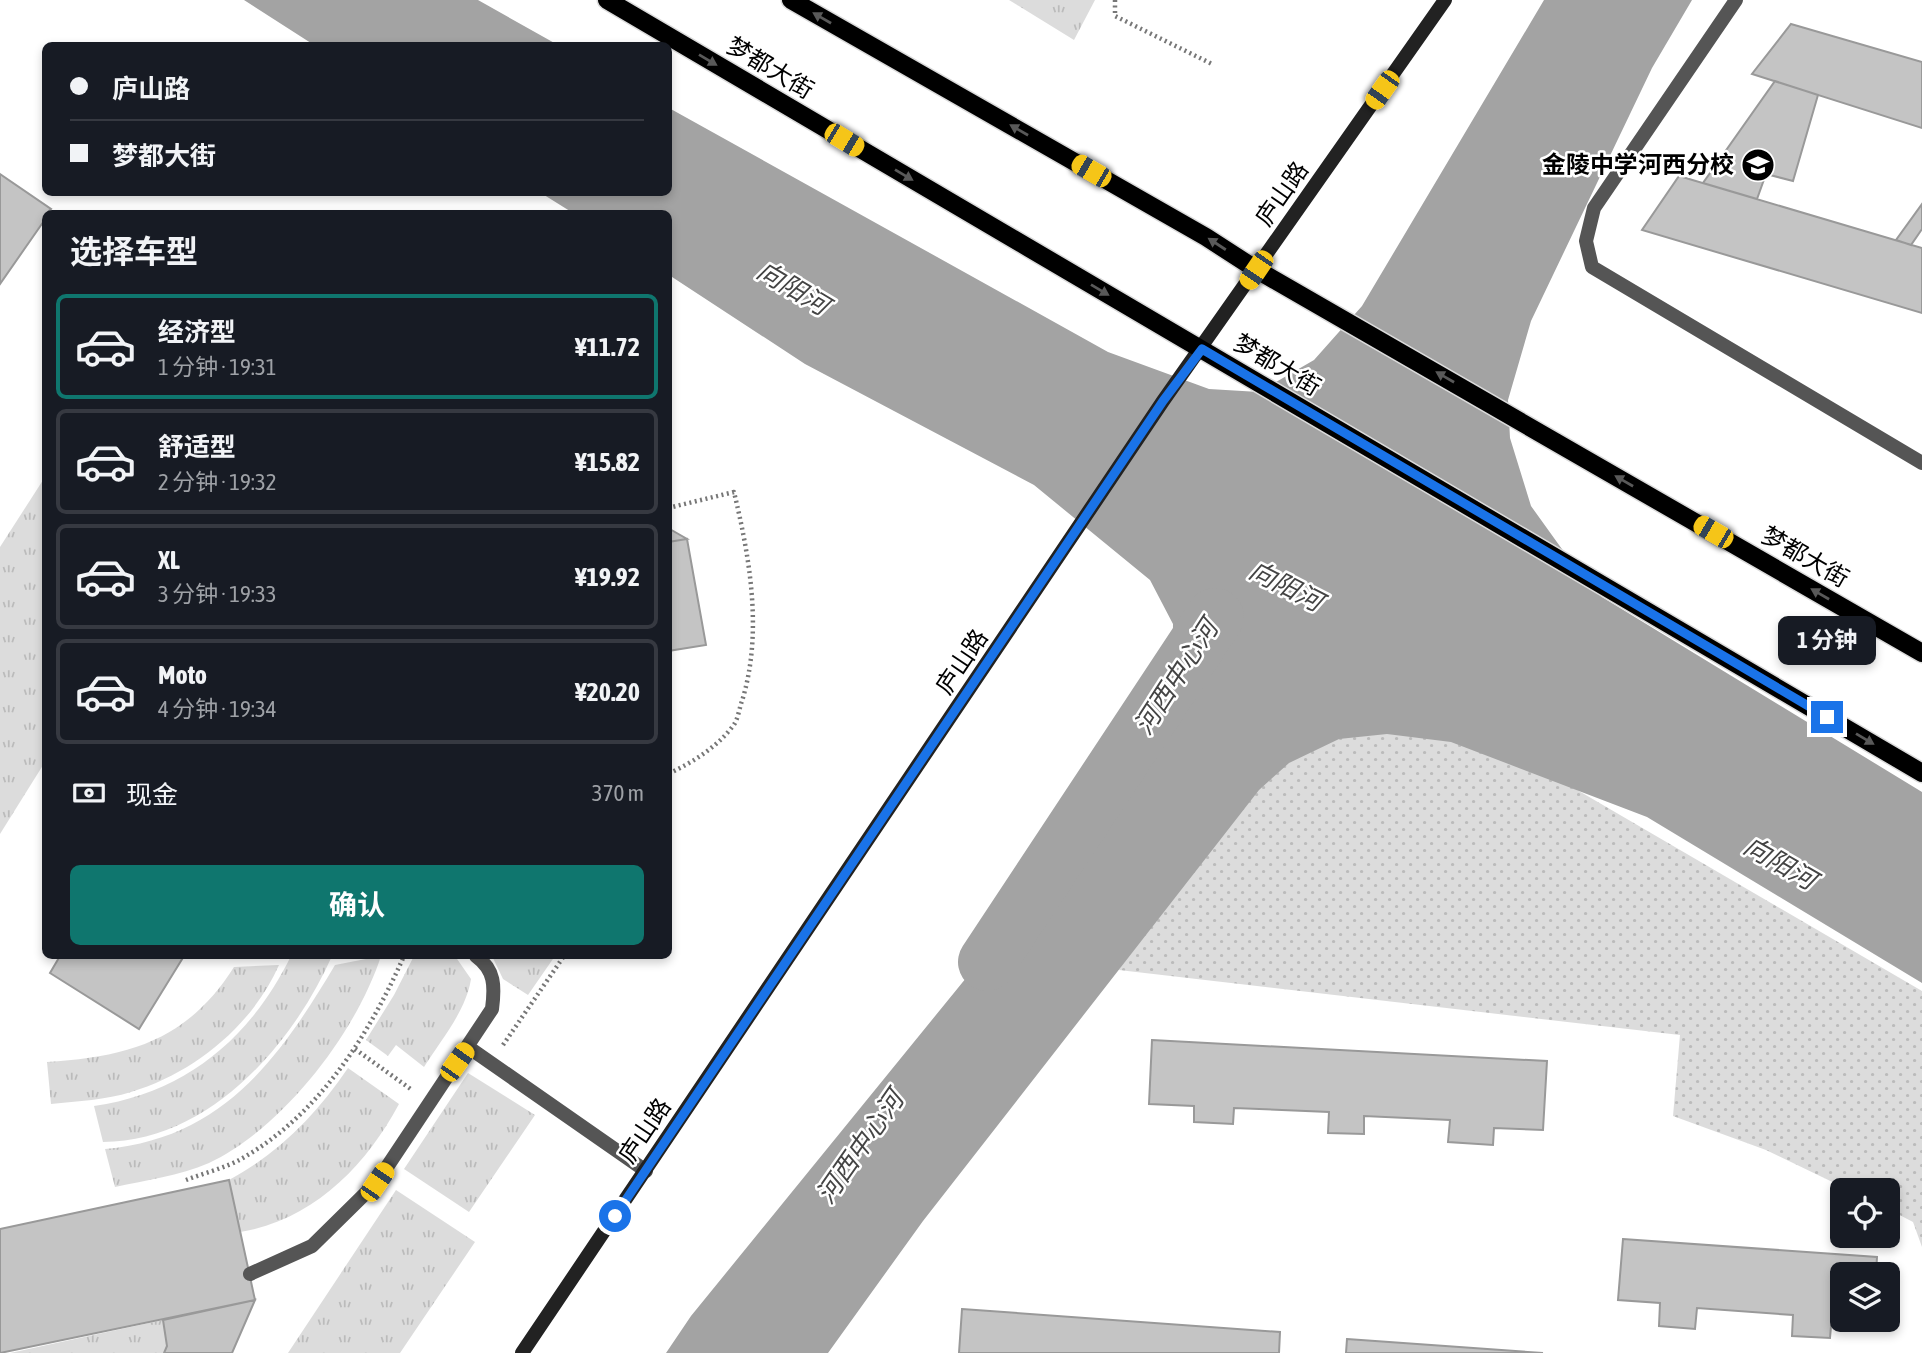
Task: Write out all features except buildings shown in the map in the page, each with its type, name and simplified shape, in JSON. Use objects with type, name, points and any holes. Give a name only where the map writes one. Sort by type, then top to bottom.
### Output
[{"type":"main road","name":"梦都大街","points":[[607,0],[1922,773]]},
{"type":"main road","name":"梦都大街","points":[[791,0],[1194,230],[1256,270],[1922,653]]},
{"type":"main road","name":"庐山路","points":[[523,1353],[1163,401],[1445,0]]},
{"type":"street","points":[[1735,0],[1594,208],[1586,241],[1592,267],[1922,463]]},
{"type":"street","points":[[250,1274],[313,1246],[377,1182],[492,1009],[495,987],[489,965],[480,959]]},
{"type":"street","points":[[468,1047],[646,1171]]},
{"type":"path","points":[[1115,0],[1115,16],[1214,65]]},
{"type":"path","points":[[672,507],[734,492],[747,544],[753,622],[748,679],[734,724],[698,760],[672,772]]},
{"type":"path","points":[[186,1180],[240,1160],[279,1133],[327,1086],[355,1049],[402,959]]},
{"type":"path","points":[[491,1063],[562,959]]},
{"type":"path","points":[[355,1049],[429,1102]]},
{"type":"green space","points":[[1009,0],[1095,0],[1074,40]]},
{"type":"green space","points":[[42,482],[42,767],[0,834],[0,547]]},
{"type":"green space","points":[[1368,668],[1922,991],[1922,1247],[1913,1222],[1900,1215],[1900,1178],[1830,1178],[1830,1181],[1766,1150],[1673,1116],[1680,1035],[1119,970],[1267,692]]},
{"type":"green space","points":[[289,959],[330,959],[295,1022],[243,1082],[212,1106],[178,1125],[142,1138],[103,1142],[94,1106],[157,1089],[186,1075],[235,1037],[256,1013]]},
{"type":"green space","points":[[380,959],[354,1016],[335,1046],[289,1102],[264,1127],[209,1163],[115,1187],[105,1149],[146,1142],[183,1129],[215,1111],[269,1062],[292,1032],[335,965]]},
{"type":"green space","points":[[412,959],[457,959],[471,979],[458,1014],[424,1067],[396,1045],[388,1056],[366,1040]]},
{"type":"green space","points":[[493,959],[553,959],[528,995],[503,979]]},
{"type":"green space","points":[[279,965],[253,1008],[237,1027],[198,1060],[177,1073],[121,1095],[51,1104],[47,1062],[104,1055],[154,1040],[197,1012],[234,967]]},
{"type":"green space","points":[[348,1068],[399,1104],[385,1127],[353,1169],[313,1203],[266,1226],[240,1232],[229,1180],[264,1158],[295,1132],[323,1102]]},
{"type":"green space","points":[[468,1073],[535,1115],[469,1212],[404,1169]]},
{"type":"green space","points":[[396,1190],[475,1242],[400,1353],[288,1353]]},
{"type":"green space","points":[[163,1320],[167,1346],[164,1353],[10,1353]]},
{"type":"water","points":[[244,0],[478,0],[553,42],[309,42]]},
{"type":"water","name":"向阳河","points":[[1544,0],[1692,0],[1652,68],[1531,321],[1508,400],[1510,438],[1531,506],[1582,577],[1602,597],[1922,792],[1922,983],[1647,817],[1451,742],[1387,734],[1339,739],[1289,763],[1259,790],[923,1221],[828,1353],[666,1353],[691,1316],[1141,763],[1172,696],[1173,624],[1150,580],[1034,485],[805,364],[672,277],[672,210],[568,210],[546,196],[672,196],[672,110],[1108,352],[1209,389],[1259,392],[1314,360],[1362,306]]},
{"type":"waterway","name":"河西中心河","points":[[987,962],[1215,617]]},
{"type":"place","name":"金陵中学河西分校","points":[[1758,165]]},
{"type":"route","points":[[615,1216],[1163,401],[1202,349],[1827,717]]}]
